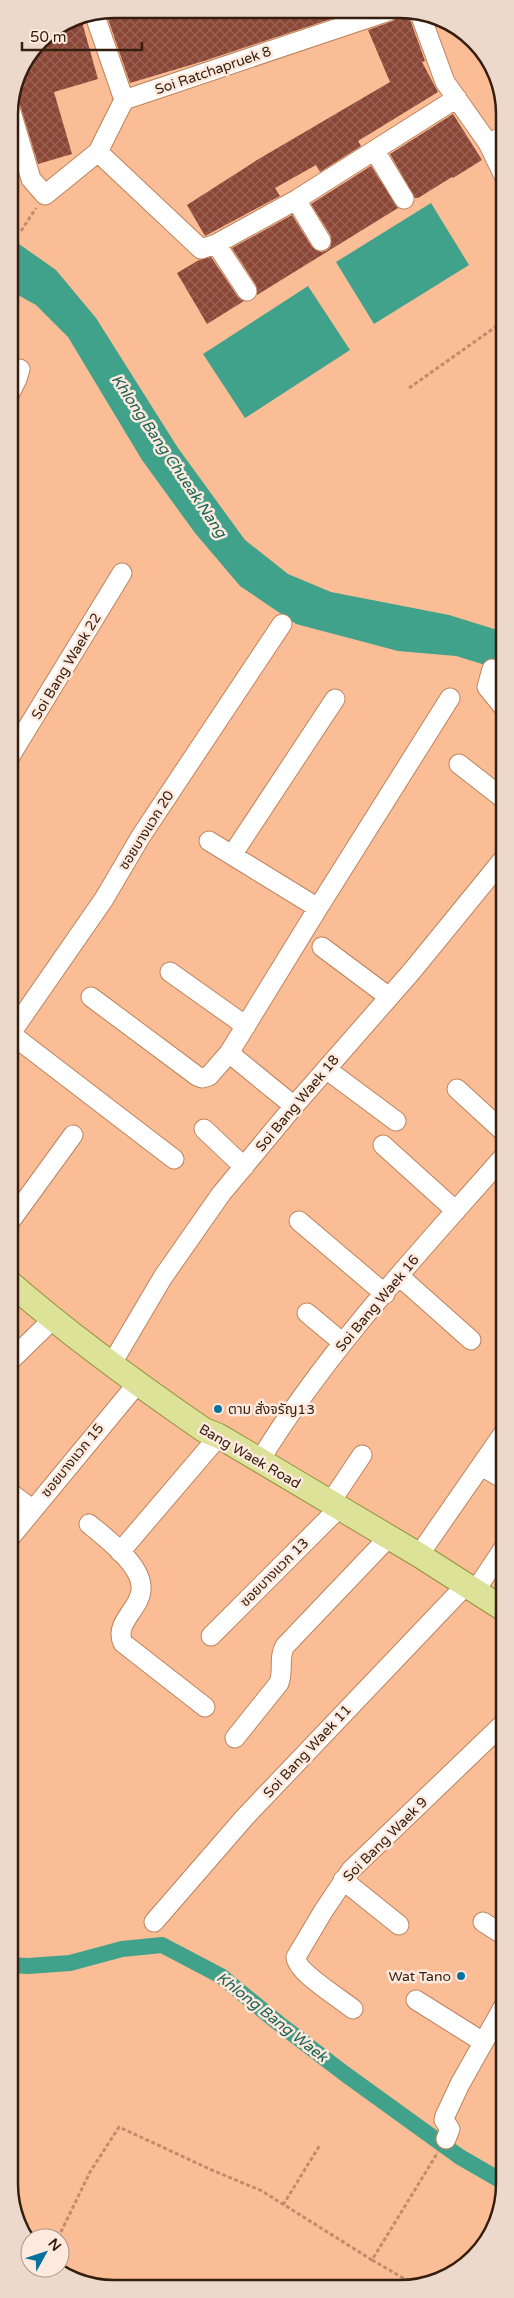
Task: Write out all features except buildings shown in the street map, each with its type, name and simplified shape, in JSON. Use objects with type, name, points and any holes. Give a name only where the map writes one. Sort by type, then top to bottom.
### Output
[{"type":"main road","name":"Bang Waek Road","points":[[18,1290],[52,1320],[111,1365],[204,1430],[219,1436],[260,1460],[419,1555],[496,1604]]},
{"type":"street","name":"Soi Ratchapruek 8","points":[[124,100],[368,18]]},
{"type":"street","points":[[18,133],[31,179],[45,195],[98,152],[124,100],[96,19]]},
{"type":"street","points":[[427,22],[445,82],[457,98],[496,140]]},
{"type":"street","points":[[98,152],[201,249],[216,244],[296,200],[457,98]]},
{"type":"street","points":[[376,151],[404,199]]},
{"type":"street","points":[[296,200],[321,241]]},
{"type":"street","points":[[216,244],[247,291]]},
{"type":"street","points":[[18,376],[20,369]]},
{"type":"street","name":"Soi Bang Waek 22","points":[[18,743],[122,573]]},
{"type":"street","name":"ซอยบางแวก 20","points":[[18,1023],[104,899],[141,836],[282,624]]},
{"type":"street","points":[[492,669],[487,687],[496,698]]},
{"type":"street","points":[[91,997],[197,1076],[202,1078],[209,1076],[229,1053],[450,698]]},
{"type":"street","points":[[232,855],[335,699]]},
{"type":"street","points":[[459,764],[496,794]]},
{"type":"street","points":[[209,842],[318,908]]},
{"type":"street","name":"Soi Bang Waek 18","points":[[111,1365],[164,1277],[208,1212],[294,1106],[389,997],[496,868]]},
{"type":"street","points":[[322,947],[389,997]]},
{"type":"street","points":[[170,972],[246,1026]]},
{"type":"street","points":[[18,1041],[174,1159]]},
{"type":"street","points":[[229,1053],[294,1106]]},
{"type":"street","points":[[326,1069],[396,1121]]},
{"type":"street","points":[[458,1089],[496,1125]]},
{"type":"street","points":[[204,1129],[244,1167]]},
{"type":"street","points":[[18,1211],[73,1135]]},
{"type":"street","points":[[383,1144],[456,1211]]},
{"type":"street","name":"Soi Bang Waek 16","points":[[260,1460],[306,1392],[343,1343],[496,1165]]},
{"type":"street","points":[[300,1221],[385,1294]]},
{"type":"street","points":[[399,1276],[472,1340]]},
{"type":"street","points":[[307,1313],[343,1343]]},
{"type":"street","points":[[18,1353],[52,1320]]},
{"type":"street","name":"ซอยบางแวก 15","points":[[18,1528],[137,1384]]},
{"type":"street","points":[[120,1552],[219,1436]]},
{"type":"street","points":[[419,1555],[496,1444]]},
{"type":"street","name":"ซอยบางแวก 13","points":[[211,1636],[334,1505],[362,1455]]},
{"type":"street","points":[[485,1468],[496,1475]]},
{"type":"street","points":[[18,1498],[32,1509]]},
{"type":"street","points":[[89,1524],[120,1552],[136,1574],[141,1585],[141,1596],[121,1631],[120,1636],[123,1643],[205,1707]]},
{"type":"street","points":[[235,1738],[280,1682],[282,1674],[281,1653],[285,1646],[388,1538]]},
{"type":"street","name":"Soi Bang Waek 11","points":[[154,1922],[246,1817],[471,1588],[496,1557]]},
{"type":"street","name":"Soi Bang Waek 9","points":[[354,2008],[308,1975],[296,1961],[296,1957],[343,1880],[496,1731]]},
{"type":"street","points":[[343,1880],[399,1925]]},
{"type":"street","points":[[483,1922],[496,1930]]},
{"type":"street","points":[[416,2000],[483,2042]]},
{"type":"street","points":[[446,2139],[450,2129],[444,2120],[445,2116],[496,2020]]},
{"type":"path","points":[[21,231],[45,195]]},
{"type":"path","points":[[409,388],[496,327]]},
{"type":"path","points":[[63,2228],[90,2172],[119,2127],[262,2191],[406,2280]]},
{"type":"path","points":[[283,2205],[320,2145]]},
{"type":"path","points":[[372,2260],[430,2166]]},
{"type":"water","points":[[431,203],[469,265],[374,324],[336,262]]},
{"type":"water","name":"Khlong Bang Chueak Nang","points":[[18,244],[56,270],[96,318],[178,448],[245,540],[288,574],[331,592],[449,615],[496,630],[496,668],[456,656],[398,651],[296,624],[240,586],[195,533],[142,460],[68,337],[36,305],[18,295]]},
{"type":"water","points":[[308,286],[350,350],[245,418],[203,354]]},
{"type":"waterway","name":"Khlong Bang Waek","points":[[18,1965],[70,1963],[122,1949],[162,1945],[221,1976],[345,2074],[460,2157],[496,2178]]},
{"type":"place","name":"ตาม สั่งจรัญ13","points":[[218,1409]]},
{"type":"place","name":"Wat Tano","points":[[461,1976]]}]
